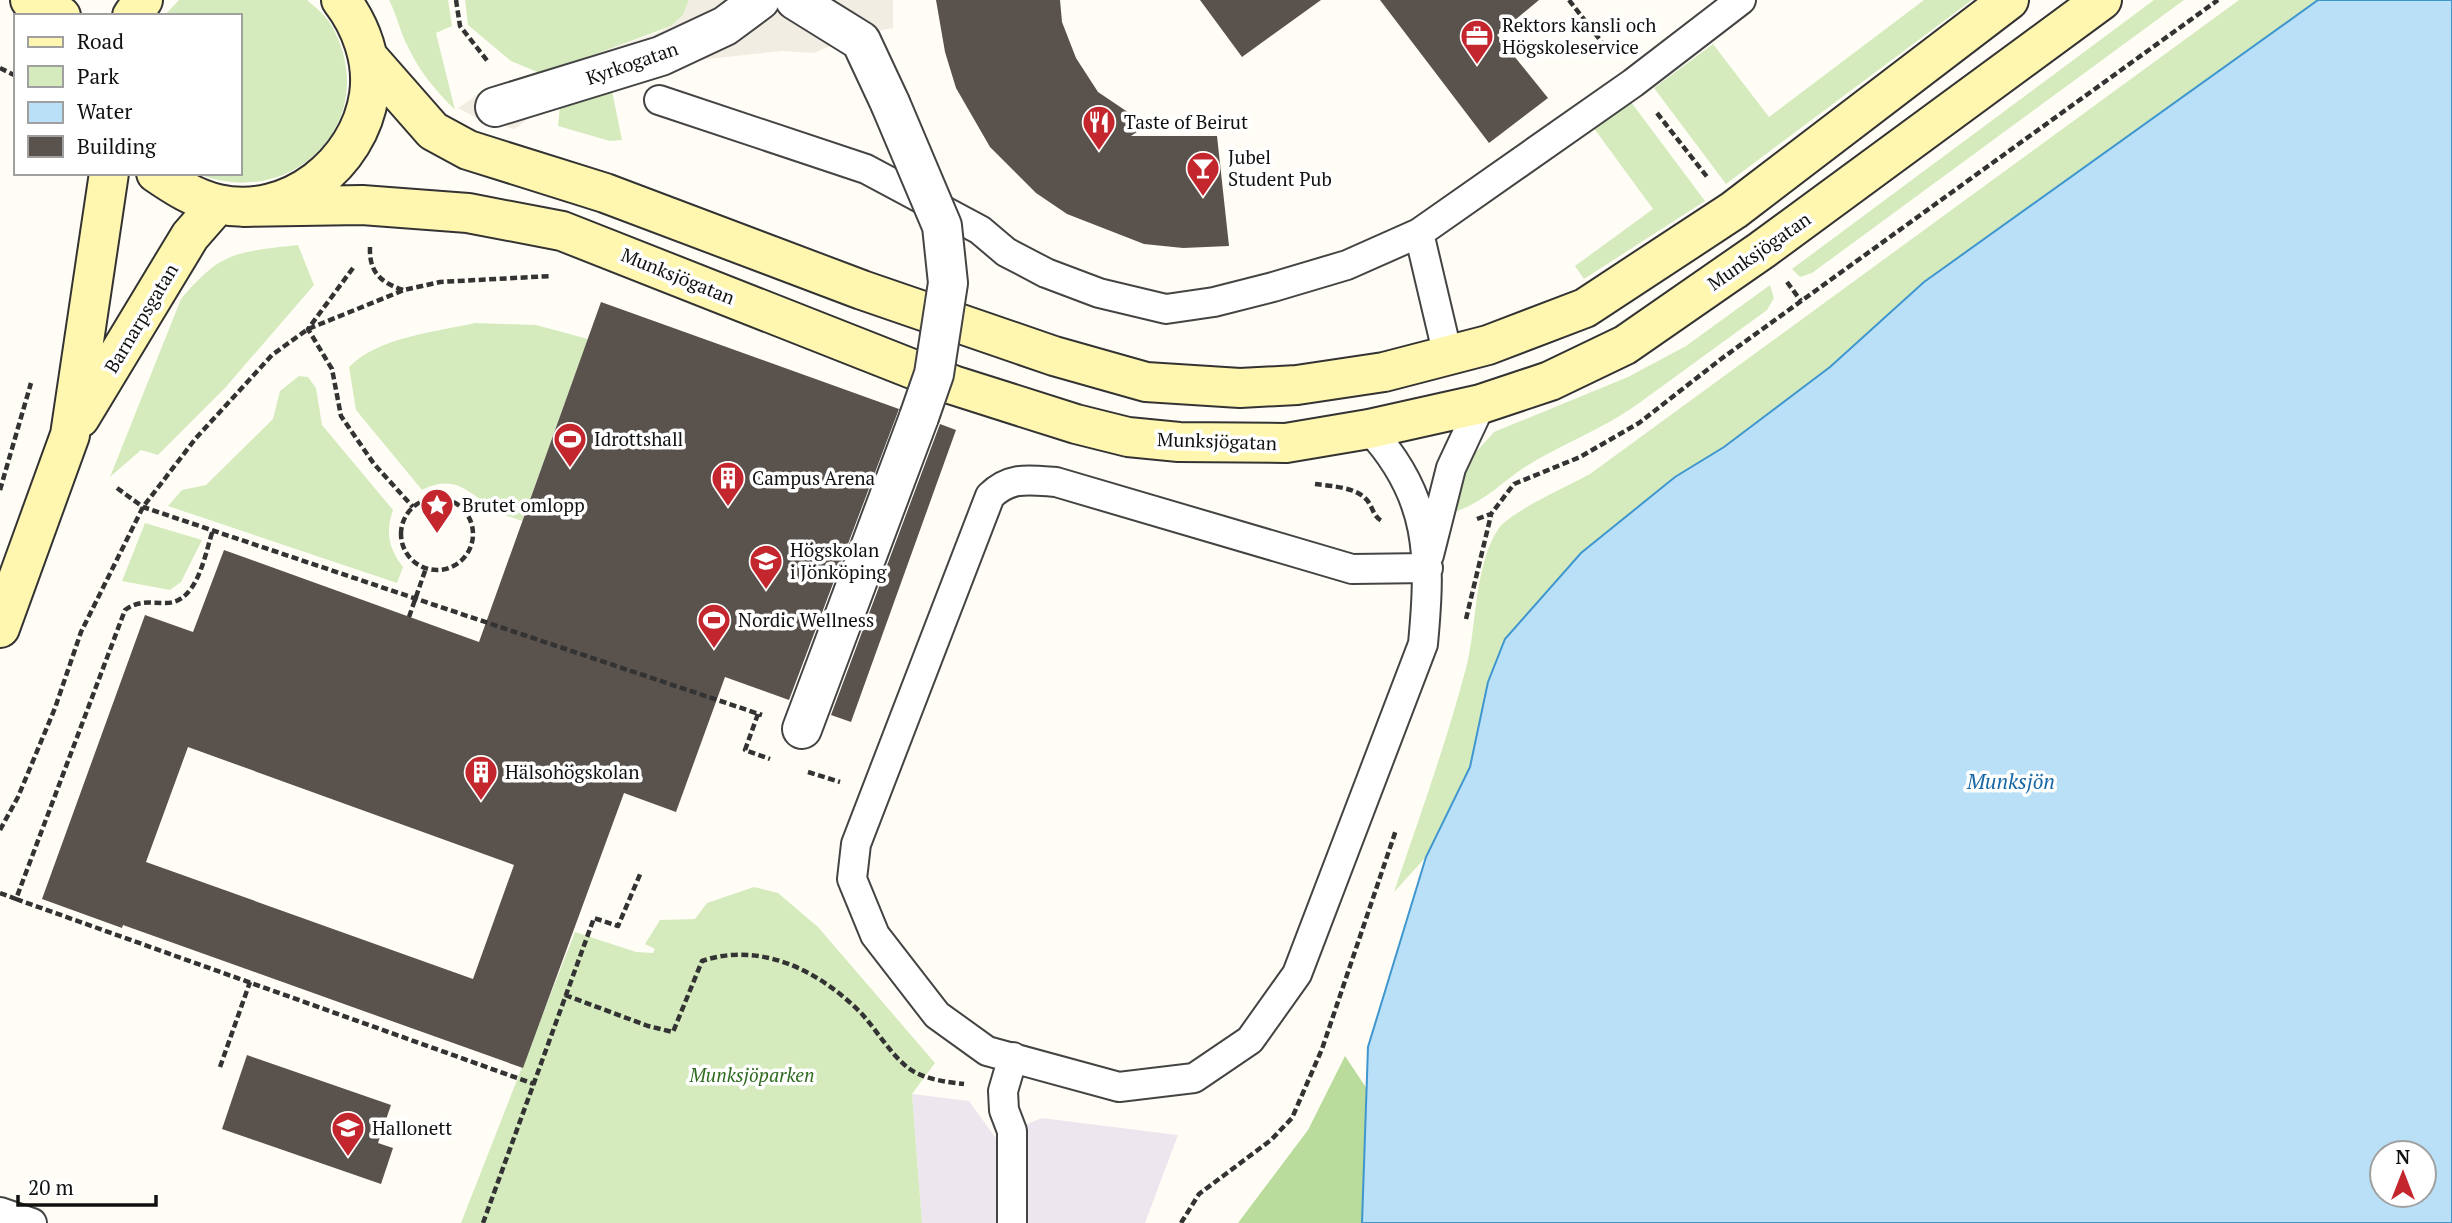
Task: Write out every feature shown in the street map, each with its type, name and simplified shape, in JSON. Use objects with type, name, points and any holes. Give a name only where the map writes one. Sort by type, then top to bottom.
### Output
[{"type":"main road","points":[[30,0],[57,14]]},
{"type":"main road","points":[[159,175],[184,192],[230,205],[279,201],[313,185],[340,160],[359,129],[369,94],[368,57],[355,19],[341,0]]},
{"type":"main road","points":[[368,57],[433,131],[468,150],[605,194],[862,290],[1113,374],[1146,382],[1182,386],[1251,388],[1359,376],[1448,356],[1488,345],[1585,308],[1734,210],[2009,0]]},
{"type":"main road","name":"Munksjögatan","points":[[230,205],[362,205],[468,213],[562,231],[953,385],[1076,425],[1128,437],[1234,444],[1286,443],[1369,429],[1481,404],[1550,381],[1625,345],[1762,250],[2102,0]]},
{"type":"main road","name":"Barnarpsgatan","points":[[70,435],[109,175]]},
{"type":"main road","name":"Barnarpsgatan","points":[[0,628],[70,435],[183,247],[230,205]]},
{"type":"street","name":"Kyrkogatan","points":[[495,107],[661,56],[725,26],[760,0]]},
{"type":"street","points":[[796,0],[861,41],[942,226],[948,283],[934,374],[802,729]]},
{"type":"lane","points":[[659,100],[866,169],[981,230],[1006,252],[1046,272],[1099,293],[1166,309],[1214,302],[1348,265],[1419,233],[1633,83],[1741,0]]},
{"type":"lane","points":[[1419,233],[1448,356]]},
{"type":"lane","points":[[1428,563],[1352,569],[1056,482],[1018,479],[1002,484],[989,496],[860,831],[852,879],[875,935],[937,1015],[1009,1069],[1119,1087],[1194,1078],[1250,1040],[1297,974],[1423,644],[1428,563],[1451,468],[1481,404]]},
{"type":"lane","points":[[1369,429],[1402,469],[1410,485],[1428,563]]},
{"type":"lane","points":[[1009,1069],[1004,1110],[1012,1130],[1012,1223]]},
{"type":"lane","points":[[0,1212],[32,1223]]},
{"type":"path","points":[[456,0],[460,26]]},
{"type":"path","points":[[1569,0],[1734,210]]},
{"type":"path","points":[[370,246],[370,260],[379,279],[404,290]]},
{"type":"path","points":[[1762,250],[1801,301]]},
{"type":"path","points":[[308,328],[353,268]]},
{"type":"path","points":[[0,830],[18,797],[55,708],[81,632],[143,507],[196,438],[272,355],[308,328],[404,290],[440,282],[558,277]]},
{"type":"path","points":[[308,328],[332,369],[341,416],[374,464],[413,507]]},
{"type":"path","points":[[117,488],[143,507],[802,729]]},
{"type":"path","points":[[426,500],[448,500],[459,505],[472,526],[470,550],[463,559],[441,569],[426,568],[408,556],[403,545],[403,523],[413,507],[426,500]]},
{"type":"path","points":[[16,899],[125,610],[134,604],[151,601],[169,603],[189,593],[213,530]]},
{"type":"path","points":[[409,617],[426,568]]},
{"type":"path","points":[[745,750],[758,714]]},
{"type":"path","points":[[482,1223],[594,918],[618,926],[641,872]]},
{"type":"path","points":[[0,893],[534,1084]]},
{"type":"path","points":[[565,995],[648,1026],[673,1032],[702,961],[725,953],[755,953],[785,960],[830,987],[860,1012],[908,1068],[939,1081],[974,1085],[1009,1069]]},
{"type":"path","points":[[220,1067],[250,982]]},
{"type":"shaded area","points":[[689,0],[893,0],[893,28],[860,34],[814,53],[782,51],[678,62],[622,89],[541,109],[515,129],[484,122],[458,108],[479,94],[657,33],[671,26],[683,15]]},
{"type":"shaded area","points":[[912,1094],[969,1101],[995,1137],[1042,1118],[1178,1135],[1145,1223],[922,1223]]},
{"type":"green space","points":[[179,0],[307,0],[330,23],[344,58],[346,92],[338,123],[321,149],[296,168],[266,180],[232,182],[204,175],[242,175],[242,14],[166,14]]},
{"type":"green space","points":[[389,0],[448,0],[452,26],[436,33],[455,110],[417,64]]},
{"type":"green space","points":[[465,0],[689,0],[683,15],[671,26],[542,74],[511,61],[468,25]]},
{"type":"green space","points":[[1924,0],[1972,0],[1726,184],[1654,88],[1713,44],[1769,117]]},
{"type":"green space","points":[[2154,0],[2184,0],[1812,273],[1800,277],[1792,269]]},
{"type":"green space","points":[[2239,0],[2318,0],[1924,282],[1830,367],[1724,447],[1675,477],[1581,553],[1551,589],[1488,682],[1470,767],[1426,857],[1394,892],[1458,696],[1470,652],[1480,577],[1491,542],[1499,528],[1528,507],[1590,474]]},
{"type":"green space","points":[[612,91],[622,140],[610,141],[558,126],[560,105]]},
{"type":"green space","points":[[1631,102],[1705,201],[1584,279],[1575,266],[1653,209],[1593,127]]},
{"type":"green space","points":[[298,245],[314,285],[225,388],[158,455],[141,450],[110,477],[181,299],[208,271],[232,256],[260,249]]},
{"type":"green space","points":[[1770,285],[1774,298],[1767,310],[1635,406],[1539,459],[1484,497],[1457,511],[1458,493],[1468,461],[1494,432],[1628,377],[1686,346]]},
{"type":"green space","points":[[475,323],[536,325],[588,339],[522,521],[502,514],[452,484],[433,485],[422,490],[356,410],[349,367],[361,357],[408,337]]},
{"type":"green space","points":[[299,376],[308,377],[316,388],[322,425],[393,510],[389,526],[390,540],[394,554],[403,567],[397,583],[168,506],[182,490],[206,485],[273,419],[280,391]]},
{"type":"green space","points":[[145,523],[202,540],[181,582],[170,590],[122,581]]},
{"type":"green space","name":"Munksjöparken","points":[[754,887],[778,893],[818,927],[935,1063],[912,1094],[922,1223],[461,1223],[575,932],[636,952],[653,953],[655,949],[645,944],[660,920],[695,919],[707,903]]},
{"type":"green space","points":[[1345,1056],[1367,1089],[1362,1223],[1238,1223],[1308,1130]]},
{"type":"water","name":"Munksjön","points":[[2318,0],[2452,0],[2452,1223],[1362,1223],[1368,1047],[1426,857],[1470,767],[1488,682],[1505,639],[1581,553],[1675,477],[1724,447],[1830,367],[1924,282]]},
{"type":"building","points":[[936,0],[1060,0],[1062,22],[1076,58],[1098,92],[1147,125],[1131,136],[1217,136],[1229,246],[1183,248],[1144,244],[1067,214],[1036,193],[990,147],[956,88],[945,52]]},
{"type":"building","points":[[1200,0],[1321,0],[1242,57]]},
{"type":"building","name":"Rektors kansli och Högskoleservice","points":[[1380,0],[1539,0],[1497,35],[1548,98],[1489,143]]},
{"type":"building","points":[[601,302],[899,409],[789,700],[725,677],[676,812],[624,793],[523,1068],[123,925],[122,928],[42,899],[145,615],[193,632],[224,550],[479,642]],"holes":[[[188,747],[514,865],[473,979],[146,862]]]},
{"type":"building","points":[[940,424],[956,430],[851,722],[831,715]]},
{"type":"building","name":"Hallonett","points":[[247,1055],[391,1105],[378,1143],[393,1148],[381,1184],[222,1129]]},
{"type":"place","name":"Rektors kansli och Högskoleservice","points":[[1477,66]]},
{"type":"place","name":"Taste of Beirut","points":[[1099,152]]},
{"type":"place","name":"Jubel Student Pub","points":[[1203,198]]},
{"type":"place","name":"Idrottshall","points":[[570,469]]},
{"type":"place","name":"Campus Arena","points":[[728,508]]},
{"type":"place","name":"Brutet omlopp","points":[[437,535]]},
{"type":"place","name":"Högskolan i Jönköping","points":[[766,591]]},
{"type":"place","name":"Nordic Wellness","points":[[714,650]]},
{"type":"place","name":"Hälsohögskolan","points":[[481,802]]},
{"type":"place","name":"Hallonett","points":[[348,1158]]}]
